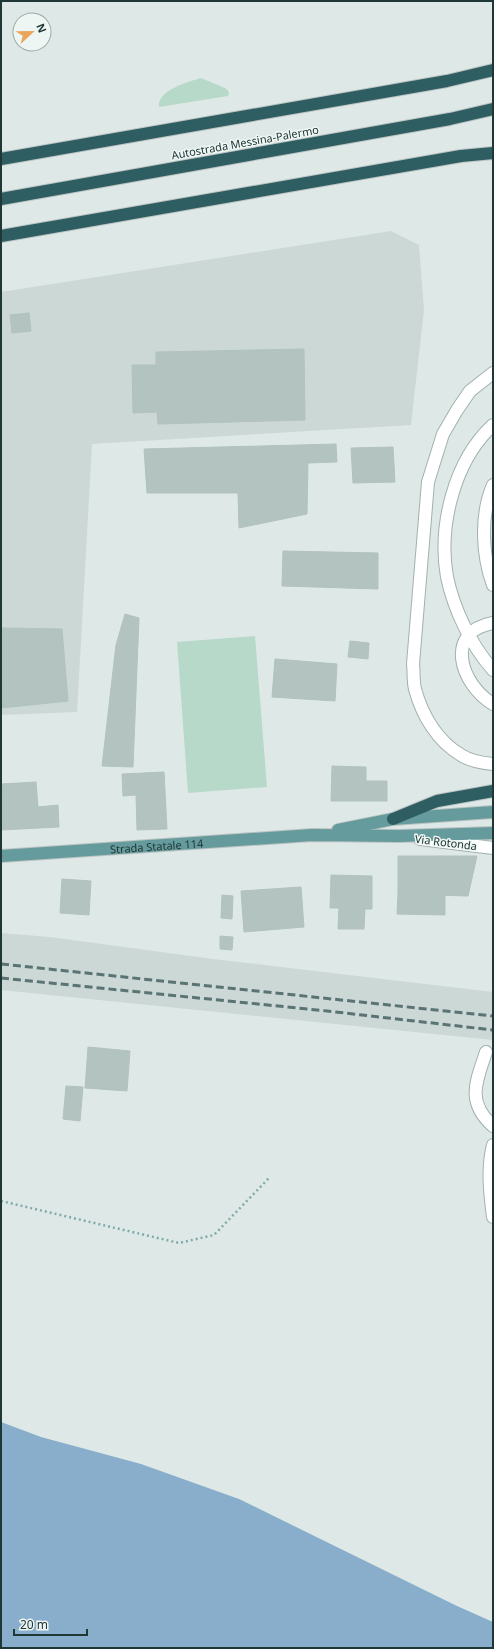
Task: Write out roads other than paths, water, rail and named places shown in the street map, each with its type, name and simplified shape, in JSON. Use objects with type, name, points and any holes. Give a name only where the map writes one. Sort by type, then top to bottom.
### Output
[{"type":"highway","points":[[1,159],[447,81],[493,70]]},
{"type":"highway","name":"Autostrada Messina-Palermo","points":[[1,199],[493,109]]},
{"type":"highway","points":[[1,236],[454,158],[493,153]]},
{"type":"highway","points":[[393,819],[437,802],[493,791]]},
{"type":"main road","name":"Strada Statale 114","points":[[312,835],[393,819],[493,812]]},
{"type":"main road","name":"Strada Statale 114","points":[[1,856],[312,835],[399,836],[493,833]]},
{"type":"street","points":[[493,373],[470,391],[457,410],[443,434],[428,482],[413,664],[415,688],[423,710],[434,731],[447,745],[461,756],[480,762],[493,764]]},
{"type":"street","points":[[493,425],[468,455],[456,480],[447,516],[445,543],[447,577],[455,604],[469,635],[485,661],[493,670]]},
{"type":"street","points":[[493,485],[487,498],[484,533],[487,568],[493,585]]},
{"type":"street","points":[[493,623],[483,625],[469,635],[463,648],[462,662],[474,688],[484,699],[493,704]]},
{"type":"street","name":"Via Rotonda","points":[[399,836],[493,848]]},
{"type":"street","points":[[486,1052],[475,1091],[477,1106],[484,1118],[493,1126]]},
{"type":"street","points":[[493,1145],[491,1152],[491,1194],[493,1218]]},
{"type":"water","points":[[1,1422],[41,1437],[141,1464],[239,1499],[457,1606],[493,1622],[493,1648],[1,1648]]},
{"type":"railway","points":[[1,964],[493,1016]]},
{"type":"railway","points":[[1,978],[327,1011],[493,1030]]}]
